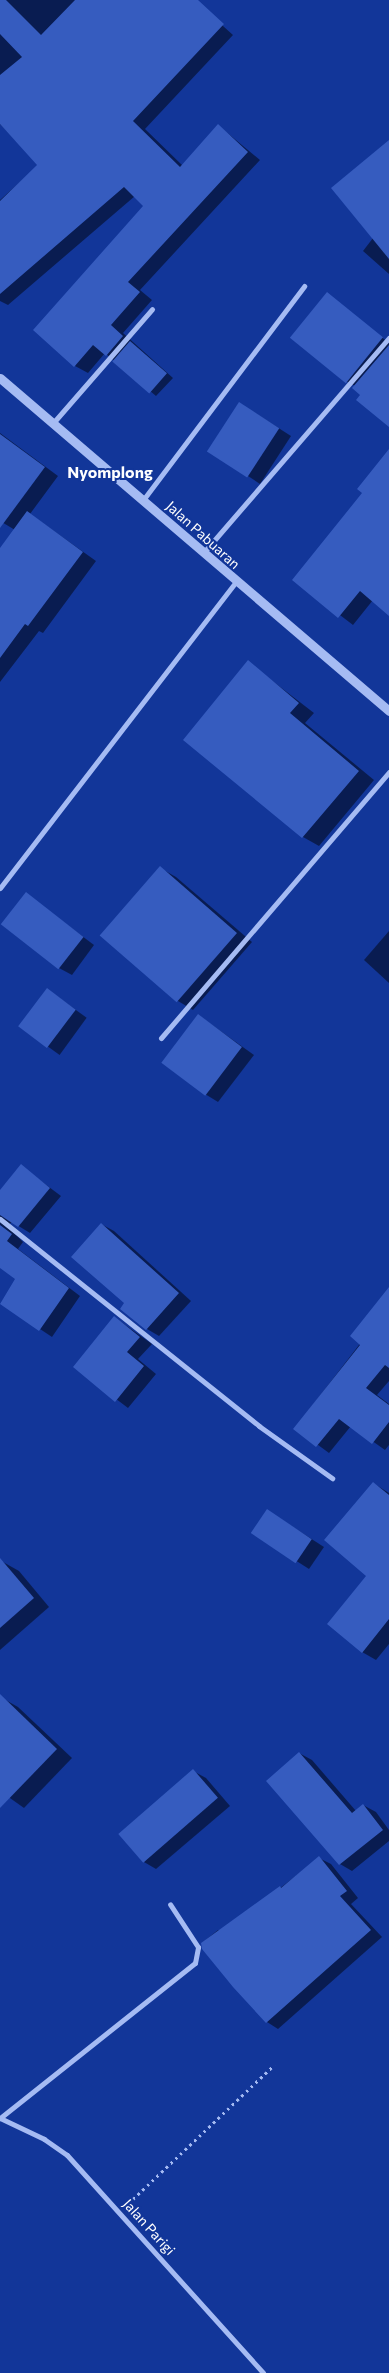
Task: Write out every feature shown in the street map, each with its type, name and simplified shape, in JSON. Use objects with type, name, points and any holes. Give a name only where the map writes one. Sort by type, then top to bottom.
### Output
[{"type":"street","points":[[144,500],[304,286]]},
{"type":"street","points":[[53,423],[152,309]]},
{"type":"street","points":[[204,552],[389,338]]},
{"type":"street","name":"Jalan Pabuaran","points":[[0,378],[204,552],[235,583],[389,711]]},
{"type":"street","points":[[0,888],[235,583]]},
{"type":"street","points":[[161,1038],[389,772]]},
{"type":"street","points":[[0,1219],[259,1426],[332,1478]]},
{"type":"street","points":[[0,2118],[195,1963],[198,1948],[170,1904]]},
{"type":"street","name":"Jalan Parigi","points":[[0,2118],[44,2139],[67,2155],[120,2212],[262,2373]]},
{"type":"path","points":[[120,2212],[274,2065]]},
{"type":"building","points":[[0,0],[6,0],[41,35],[75,0],[198,0],[224,24],[133,121],[180,167],[218,124],[248,152],[128,282],[140,292],[111,325],[123,336],[106,356],[93,345],[74,367],[33,330],[143,206],[124,187],[0,294],[0,201],[37,165],[0,124],[0,75],[22,57],[0,34]]},
{"type":"building","points":[[389,140],[389,259],[331,188]]},
{"type":"building","points":[[327,292],[383,337],[346,383],[290,338]]},
{"type":"building","points":[[130,341],[167,373],[149,394],[112,361]]},
{"type":"building","points":[[389,345],[389,427],[356,400],[360,395],[352,388]]},
{"type":"building","points":[[239,402],[279,428],[247,478],[207,451]]},
{"type":"building","points":[[0,434],[45,467],[0,528]]},
{"type":"building","points":[[389,449],[389,616],[360,591],[338,618],[292,580],[362,493],[357,489]]},
{"type":"building","points":[[27,511],[83,552],[28,626],[25,624],[0,658],[0,548]]},
{"type":"building","points":[[248,660],[299,703],[290,713],[359,771],[302,838],[183,740]]},
{"type":"building","points":[[160,866],[237,933],[177,1002],[100,935]]},
{"type":"building","points":[[26,892],[84,937],[58,969],[1,924]]},
{"type":"building","points":[[47,988],[76,1010],[47,1048],[18,1026]]},
{"type":"building","points":[[198,1014],[242,1047],[205,1096],[161,1063]]},
{"type":"building","points":[[21,1164],[50,1188],[18,1227],[0,1215],[0,1190]]},
{"type":"building","points":[[101,1223],[179,1293],[146,1330],[120,1309],[124,1303],[71,1257]]},
{"type":"building","points":[[0,1225],[12,1234],[7,1241],[69,1288],[39,1331],[0,1304],[15,1279],[0,1268]]},
{"type":"building","points":[[389,1287],[389,1368],[385,1365],[366,1388],[389,1405],[389,1422],[372,1444],[339,1419],[316,1447],[293,1429],[360,1345],[350,1336]]},
{"type":"building","points":[[114,1316],[140,1337],[127,1352],[144,1366],[115,1402],[73,1367]]},
{"type":"building","points":[[373,1482],[389,1495],[389,1619],[362,1653],[327,1624],[366,1576],[324,1540]]},
{"type":"building","points":[[267,1509],[312,1539],[296,1563],[251,1533]]},
{"type":"building","points":[[0,1558],[34,1598],[0,1628]]},
{"type":"building","points":[[0,1694],[57,1749],[0,1808]]},
{"type":"building","points":[[299,1752],[352,1813],[363,1804],[383,1830],[339,1865],[266,1781]]},
{"type":"building","points":[[193,1769],[218,1798],[143,1863],[118,1834]]},
{"type":"building","points":[[319,1856],[347,1891],[340,1896],[371,1930],[266,2023],[202,1949],[201,1943],[280,1886],[281,1888]]},
{"type":"district","name":"Nyomplong","points":[[110,472]]}]
